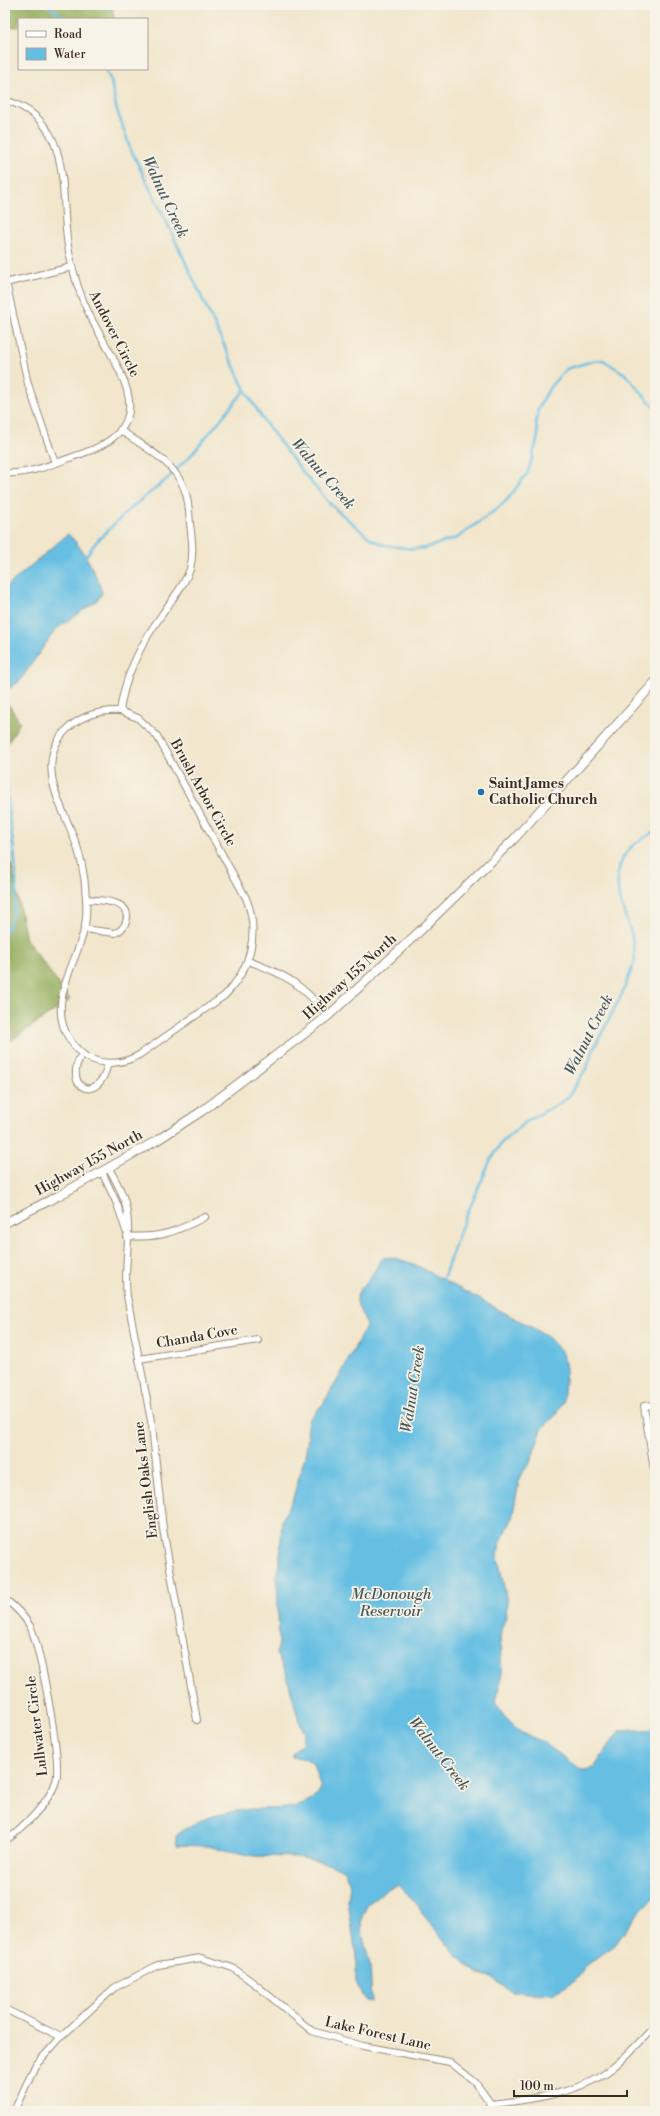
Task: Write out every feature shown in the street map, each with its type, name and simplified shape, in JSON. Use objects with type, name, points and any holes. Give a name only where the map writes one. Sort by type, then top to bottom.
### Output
[{"type":"main road","name":"Highway 155 North","points":[[5,1223],[156,1141],[202,1111],[328,1016],[421,930],[514,838],[655,682]]},
{"type":"street","name":"Andover Circle","points":[[5,100],[19,105],[35,116],[46,127],[56,146],[62,164],[68,244],[72,267],[90,315],[127,384],[129,407],[120,430],[102,447],[29,471],[5,473]]},
{"type":"street","points":[[55,462],[28,384],[6,281],[72,267]]},
{"type":"street","points":[[120,430],[168,464],[181,481],[187,498],[193,548],[190,569],[184,582],[149,632],[134,660],[124,687],[120,711]]},
{"type":"street","name":"Brush Arbor Circle","points":[[120,711],[138,718],[157,736],[246,898],[253,929],[251,952],[248,961],[235,984],[217,1002],[139,1055],[124,1061],[108,1063],[98,1062],[82,1054],[68,1036],[61,1021],[61,998],[84,930],[86,899],[81,860],[54,788],[51,775],[52,760],[58,742],[72,724],[90,714],[120,711]]},
{"type":"street","points":[[84,930],[115,933],[122,929],[127,919],[125,910],[118,903],[86,899]]},
{"type":"street","points":[[248,961],[277,972],[295,982],[310,994],[328,1016]]},
{"type":"street","points":[[82,1054],[76,1062],[74,1072],[78,1083],[85,1087],[94,1087],[101,1083],[108,1063]]},
{"type":"street","name":"English Oaks Lane","points":[[105,1170],[127,1236],[126,1288],[154,1440],[162,1529],[197,1720]]},
{"type":"street","points":[[127,1236],[150,1238],[163,1235],[185,1227],[205,1217]]},
{"type":"street","name":"Chanda Cove","points":[[139,1359],[258,1340]]},
{"type":"street","points":[[655,1405],[644,1406],[655,1476]]},
{"type":"street","name":"Lullwater Circle","points":[[5,1599],[23,1617],[36,1642],[52,1725],[57,1770],[56,1781],[48,1796],[30,1818],[5,1841]]},
{"type":"street","name":"Lake Forest Lane","points":[[14,2111],[35,2066],[61,2037],[114,1988],[158,1965],[201,1958],[233,1968],[255,1984],[312,2031],[363,2046],[450,2062],[475,2082],[491,2104]]},
{"type":"street","points":[[5,2009],[61,2037]]},
{"type":"street","points":[[490,2111],[491,2104],[531,2099],[578,2087],[611,2070],[655,2026]]},
{"type":"green space","points":[[5,5],[112,5],[114,18],[18,18],[18,27],[5,27]]},
{"type":"green space","points":[[5,699],[20,722],[5,748]]},
{"type":"green space","points":[[5,833],[26,939],[70,1000],[5,1045]]},
{"type":"water","points":[[68,534],[89,562],[102,594],[95,602],[56,629],[19,682],[5,691],[5,588]]},
{"type":"water","name":"McDonough Reservoir","points":[[391,1257],[414,1264],[546,1335],[563,1353],[566,1370],[563,1402],[556,1415],[542,1429],[530,1463],[520,1476],[512,1519],[500,1541],[498,1557],[507,1602],[506,1616],[501,1630],[500,1642],[502,1673],[496,1702],[503,1715],[520,1732],[543,1742],[579,1769],[584,1770],[594,1768],[619,1731],[655,1729],[655,1896],[637,1915],[615,1945],[587,1965],[575,1981],[552,1994],[512,1992],[491,1977],[479,1974],[455,1954],[426,1918],[417,1904],[399,1885],[386,1889],[367,1906],[362,1916],[361,1929],[370,1965],[372,2002],[365,2001],[356,1982],[356,1956],[348,1901],[350,1885],[345,1871],[331,1864],[298,1857],[254,1856],[207,1846],[177,1845],[176,1836],[183,1830],[207,1818],[234,1811],[275,1809],[297,1806],[307,1803],[315,1797],[321,1788],[313,1764],[305,1758],[292,1757],[292,1754],[302,1743],[305,1733],[299,1721],[286,1672],[276,1654],[279,1642],[277,1574],[280,1556],[282,1520],[293,1498],[305,1456],[308,1437],[308,1420],[323,1404],[341,1374],[366,1326],[357,1301],[360,1289],[383,1258]]},
{"type":"waterway","name":"Walnut Creek","points":[[46,5],[66,18]]},
{"type":"waterway","name":"Walnut Creek","points":[[106,70],[111,81],[116,107],[130,148],[169,227],[245,390],[264,421],[304,474],[332,506],[371,539],[384,545],[412,549],[425,548],[457,538],[508,499],[528,472],[538,437],[536,422],[538,409],[550,387],[566,369],[593,361],[603,360],[625,374],[655,408]]},
{"type":"waterway","points":[[85,557],[97,541],[132,507],[166,480],[192,454],[245,390]]},
{"type":"waterway","points":[[5,778],[16,874],[15,906],[11,920],[5,932]]},
{"type":"waterway","name":"Walnut Creek","points":[[442,1282],[461,1228],[491,1159],[502,1142],[525,1122],[568,1097],[587,1067],[594,1048],[622,994],[635,961],[632,936],[619,898],[617,874],[623,857],[632,846],[655,831]]},
{"type":"place","name":"Saint James Catholic Church","points":[[481,792]]}]
